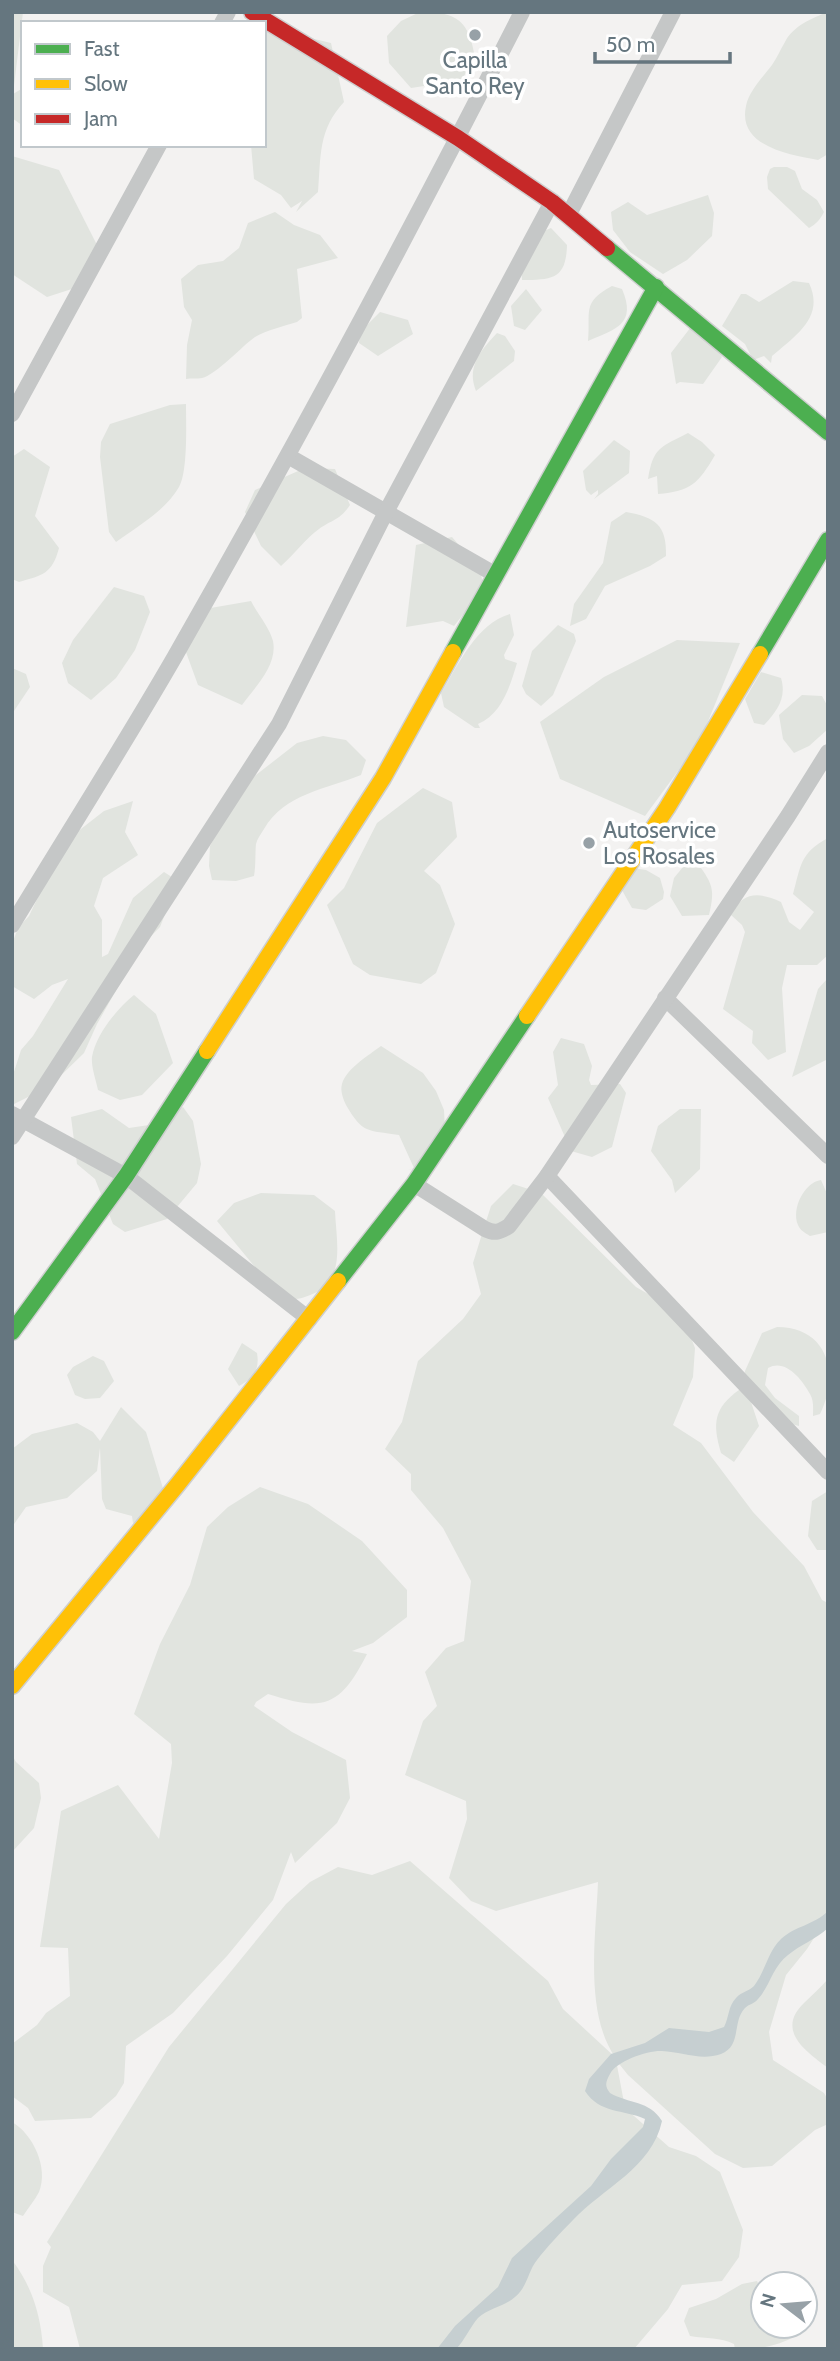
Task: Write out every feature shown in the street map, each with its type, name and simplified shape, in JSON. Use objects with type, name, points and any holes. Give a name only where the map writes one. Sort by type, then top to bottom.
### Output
[{"type":"main road","points":[[252,12],[458,138],[569,214],[828,432]]},
{"type":"main road","points":[[12,1332],[126,1176],[383,778],[656,287]]},
{"type":"main road","points":[[12,1686],[178,1484],[414,1184],[667,808],[828,540]]},
{"type":"street","points":[[12,925],[172,661],[288,456],[458,138],[522,12]]},
{"type":"street","points":[[569,214],[673,12]]},
{"type":"street","points":[[12,414],[158,147]]},
{"type":"street","points":[[12,1137],[18,1118],[279,724],[386,512],[552,202]]},
{"type":"street","points":[[288,456],[496,575]]},
{"type":"street","points":[[414,1184],[493,1232],[509,1226],[547,1176],[828,752]]},
{"type":"street","points":[[665,998],[828,1156]]},
{"type":"street","points":[[18,1118],[126,1176],[309,1320]]},
{"type":"street","points":[[547,1176],[828,1472]]},
{"type":"shaded area","points":[[12,12],[23,12],[13,94],[21,89],[21,125],[12,118]]},
{"type":"shaded area","points":[[420,12],[452,17],[465,27],[469,35],[475,58],[459,84],[447,92],[424,86],[411,88],[389,63],[387,36],[401,21]]},
{"type":"shaded area","points":[[828,12],[828,154],[818,160],[781,152],[768,146],[750,131],[745,120],[746,106],[753,90],[774,62],[788,36],[804,23]]},
{"type":"shaded area","points":[[266,24],[331,43],[344,102],[325,133],[318,192],[296,212],[302,201],[291,208],[281,195],[254,179],[251,147],[266,147]]},
{"type":"shaded area","points":[[12,156],[59,170],[97,245],[78,287],[47,297],[12,274]]},
{"type":"shaded area","points":[[787,167],[795,171],[802,189],[817,200],[824,212],[809,228],[768,189],[767,177],[770,169]]},
{"type":"shaded area","points":[[708,195],[714,213],[712,236],[687,260],[663,274],[630,252],[613,230],[611,212],[628,202],[647,215]]},
{"type":"shaded area","points":[[275,212],[294,225],[320,235],[338,258],[297,269],[302,318],[297,322],[255,337],[208,376],[186,379],[187,345],[192,320],[184,307],[181,279],[198,265],[223,261],[239,248],[248,223]]},
{"type":"shaded area","points":[[551,228],[567,245],[561,271],[550,278],[522,280],[520,248],[530,237]]},
{"type":"shaded area","points":[[793,281],[809,283],[813,295],[811,316],[798,333],[772,356],[771,363],[764,356],[753,360],[745,344],[722,326],[741,294],[759,302]]},
{"type":"shaded area","points":[[612,286],[622,289],[627,310],[625,318],[615,329],[588,341],[592,303]]},
{"type":"shaded area","points":[[526,289],[542,310],[525,330],[514,326],[511,306]]},
{"type":"shaded area","points":[[380,312],[408,320],[413,334],[378,356],[359,343],[360,332]]},
{"type":"shaded area","points":[[694,323],[722,357],[703,384],[676,384],[671,353]]},
{"type":"shaded area","points":[[497,333],[505,336],[515,351],[514,361],[476,391],[473,382],[474,367],[481,352]]},
{"type":"shaded area","points":[[186,404],[185,459],[179,487],[159,511],[116,542],[109,532],[100,457],[101,442],[110,424],[170,405]]},
{"type":"shaded area","points":[[688,433],[715,455],[704,473],[692,484],[678,491],[658,494],[657,476],[648,479],[653,460],[665,445]]},
{"type":"shaded area","points":[[614,440],[630,451],[629,473],[594,499],[598,490],[591,495],[586,490],[583,471]]},
{"type":"shaded area","points":[[24,449],[50,467],[35,516],[59,548],[50,568],[19,582],[12,579],[12,457]]},
{"type":"shaded area","points":[[305,468],[335,469],[350,505],[339,517],[314,533],[281,566],[261,546],[245,512],[255,490]]},
{"type":"shaded area","points":[[626,512],[645,517],[657,524],[664,537],[666,556],[605,586],[586,619],[570,626],[574,604],[603,563],[611,522]]},
{"type":"shaded area","points":[[452,537],[480,570],[484,588],[454,626],[443,621],[406,627],[416,545]]},
{"type":"shaded area","points":[[114,587],[144,596],[150,612],[135,650],[116,678],[91,700],[68,683],[62,663],[73,640]]},
{"type":"shaded area","points":[[251,601],[269,631],[274,650],[269,667],[242,705],[198,685],[179,633],[199,610]]},
{"type":"shaded area","points":[[510,614],[514,635],[504,655],[505,659],[517,663],[508,690],[499,706],[478,724],[480,728],[475,728],[444,707],[441,693],[478,636],[487,626]]},
{"type":"shaded area","points":[[558,625],[574,634],[576,641],[553,695],[541,706],[526,694],[522,686],[532,651]]},
{"type":"shaded area","points":[[677,640],[740,643],[700,741],[645,816],[560,779],[540,722],[604,677]]},
{"type":"shaded area","points":[[12,668],[26,674],[30,687],[12,714]]},
{"type":"shaded area","points":[[761,672],[781,678],[783,685],[780,704],[764,725],[754,723],[745,699]]},
{"type":"shaded area","points":[[802,695],[822,696],[828,707],[828,729],[809,746],[794,753],[783,739],[779,715]]},
{"type":"shaded area","points":[[323,736],[346,740],[366,760],[361,775],[294,800],[272,817],[257,842],[254,876],[236,881],[212,880],[209,866],[210,846],[242,786],[297,743]]},
{"type":"shaded area","points":[[423,788],[452,802],[457,837],[424,871],[440,885],[455,924],[436,973],[421,984],[370,975],[353,964],[327,905],[344,888],[377,823]]},
{"type":"shaded area","points":[[133,801],[125,832],[138,855],[103,878],[94,906],[102,920],[102,957],[108,954],[133,898],[164,872],[178,881],[160,927],[148,939],[127,971],[84,1053],[50,1086],[14,1104],[12,1078],[21,1050],[33,1036],[68,979],[52,985],[34,999],[12,986],[12,944],[18,928],[29,916],[47,878],[72,836],[104,811]]},
{"type":"shaded area","points":[[828,838],[828,955],[817,965],[787,965],[782,988],[786,1052],[768,1060],[752,1043],[753,1031],[723,1009],[745,932],[742,925],[731,915],[740,901],[752,896],[766,896],[781,902],[789,922],[800,930],[814,912],[793,894],[800,867],[812,849]]},
{"type":"shaded area","points":[[626,867],[646,870],[660,878],[663,899],[646,910],[632,908],[618,883]]},
{"type":"shaded area","points":[[683,867],[701,868],[711,885],[709,915],[682,916],[670,896],[674,878]]},
{"type":"shaded area","points":[[828,978],[828,1059],[792,1077],[818,989]]},
{"type":"shaded area","points":[[134,995],[156,1014],[173,1063],[142,1095],[120,1100],[98,1090],[92,1057],[108,1023]]},
{"type":"shaded area","points":[[561,1038],[584,1044],[592,1066],[589,1080],[591,1085],[620,1084],[626,1093],[612,1147],[592,1157],[571,1151],[548,1098],[558,1085],[553,1052]]},
{"type":"shaded area","points":[[381,1046],[423,1073],[436,1091],[444,1110],[445,1130],[420,1167],[408,1170],[414,1168],[399,1135],[373,1131],[362,1126],[343,1097],[341,1086],[344,1078],[358,1063]]},
{"type":"shaded area","points":[[183,1107],[193,1121],[201,1164],[197,1183],[167,1219],[125,1232],[113,1224],[95,1179],[77,1164],[71,1117],[102,1109],[129,1128],[149,1125]]},
{"type":"shaded area","points":[[680,1109],[701,1109],[700,1169],[675,1193],[672,1180],[651,1151],[658,1126]]},
{"type":"shaded area","points":[[821,1180],[828,1196],[828,1232],[810,1236],[799,1227],[796,1211],[805,1191],[810,1185]]},
{"type":"shaded area","points":[[513,1184],[541,1193],[636,1287],[662,1302],[684,1320],[695,1348],[693,1377],[673,1425],[701,1443],[753,1512],[804,1566],[822,1600],[828,1603],[828,1916],[786,1975],[769,2032],[773,2060],[824,2093],[828,2100],[828,2124],[815,2130],[772,2166],[743,2168],[715,2154],[628,2075],[616,2060],[625,2108],[669,2147],[696,2156],[720,2172],[743,2230],[739,2257],[722,2281],[682,2285],[668,2309],[634,2349],[80,2349],[69,2307],[43,2292],[43,2266],[51,2247],[47,2242],[169,2047],[286,1904],[310,1882],[338,1867],[372,1875],[410,1861],[548,1981],[563,2009],[615,2057],[605,2039],[595,1996],[594,1949],[598,1882],[496,1911],[471,1901],[449,1878],[467,1819],[466,1801],[405,1775],[423,1721],[437,1706],[425,1672],[446,1648],[464,1641],[471,1581],[443,1528],[411,1490],[411,1474],[385,1449],[402,1422],[418,1361],[463,1319],[481,1294],[473,1263],[491,1206]]},
{"type":"shaded area","points":[[261,1193],[314,1195],[335,1211],[335,1268],[325,1287],[299,1299],[288,1299],[304,1305],[269,1297],[260,1273],[217,1221],[234,1203]]},
{"type":"shaded area","points":[[777,1327],[794,1329],[808,1335],[818,1344],[829,1369],[826,1399],[820,1414],[813,1416],[811,1397],[798,1377],[781,1366],[768,1368],[765,1385],[775,1398],[799,1416],[799,1426],[780,1421],[744,1379],[762,1333]]},
{"type":"shaded area","points":[[242,1343],[257,1353],[257,1364],[252,1377],[239,1386],[228,1369]]},
{"type":"shaded area","points":[[93,1356],[104,1361],[114,1381],[100,1398],[85,1399],[75,1395],[67,1375],[73,1367]]},
{"type":"shaded area","points":[[739,1390],[745,1391],[759,1426],[734,1462],[721,1453],[716,1425],[724,1403]]},
{"type":"shaded area","points":[[121,1407],[146,1432],[168,1505],[133,1523],[132,1516],[106,1509],[102,1499],[100,1448],[97,1471],[67,1498],[26,1507],[12,1527],[12,1449],[32,1434],[77,1423],[93,1432],[100,1441]]},
{"type":"shaded area","points":[[260,1487],[308,1504],[362,1541],[407,1590],[407,1617],[373,1643],[352,1651],[367,1654],[339,1695],[328,1701],[303,1703],[268,1694],[254,1706],[292,1732],[346,1760],[350,1798],[337,1823],[295,1863],[291,1852],[273,1900],[227,1956],[173,2013],[126,2046],[124,2083],[116,2096],[91,2118],[35,2121],[28,2108],[12,2096],[12,2044],[37,2025],[46,2013],[70,1996],[68,1948],[40,1947],[61,1811],[118,1785],[159,1839],[172,1763],[171,1744],[134,1714],[160,1644],[190,1585],[207,1527],[228,1507]]},
{"type":"shaded area","points":[[828,1491],[828,1550],[817,1550],[808,1536],[812,1501]]},
{"type":"shaded area","points":[[12,1755],[39,1783],[41,1798],[34,1828],[12,1852]]},
{"type":"shaded area","points":[[828,1911],[828,1928],[783,1960],[762,1994],[741,2013],[732,2045],[728,2050],[706,2057],[656,2051],[633,2057],[613,2069],[606,2084],[610,2093],[651,2109],[662,2121],[648,2152],[625,2176],[585,2208],[554,2240],[534,2264],[523,2288],[515,2297],[478,2318],[456,2349],[437,2349],[455,2326],[498,2287],[512,2258],[591,2186],[611,2159],[643,2127],[645,2119],[598,2104],[585,2091],[589,2079],[611,2054],[645,2043],[669,2028],[709,2032],[724,2027],[733,2001],[754,1986],[781,1939]]},
{"type":"shaded area","points":[[828,1979],[828,2068],[797,2040],[793,2023],[796,2013]]},
{"type":"shaded area","points":[[12,2122],[20,2127],[32,2143],[42,2173],[39,2192],[23,2216],[12,2212]]},
{"type":"shaded area","points":[[12,2260],[25,2280],[34,2302],[43,2349],[12,2349]]},
{"type":"shaded area","points":[[749,2283],[749,2340],[786,2340],[767,2346],[735,2349],[734,2344],[724,2340],[690,2336],[684,2321],[689,2308],[716,2299]]},
{"type":"traffic: fast","points":[[607,248],[828,432]]},
{"type":"traffic: fast","points":[[453,652],[656,287]]},
{"type":"traffic: fast","points":[[760,654],[828,540]]},
{"type":"traffic: fast","points":[[338,1281],[414,1184],[527,1016]]},
{"type":"traffic: fast","points":[[12,1332],[126,1176],[207,1051]]},
{"type":"traffic: slow","points":[[207,1051],[383,778],[453,652]]},
{"type":"traffic: slow","points":[[527,1016],[667,808],[760,654]]},
{"type":"traffic: slow","points":[[12,1686],[178,1484],[338,1281]]},
{"type":"traffic: jam","points":[[252,12],[458,138],[552,202],[607,248]]},
{"type":"place","name":"Capilla Santo Rey","points":[[475,35]]},
{"type":"place","name":"Autoservice Los Rosales","points":[[589,843]]}]
